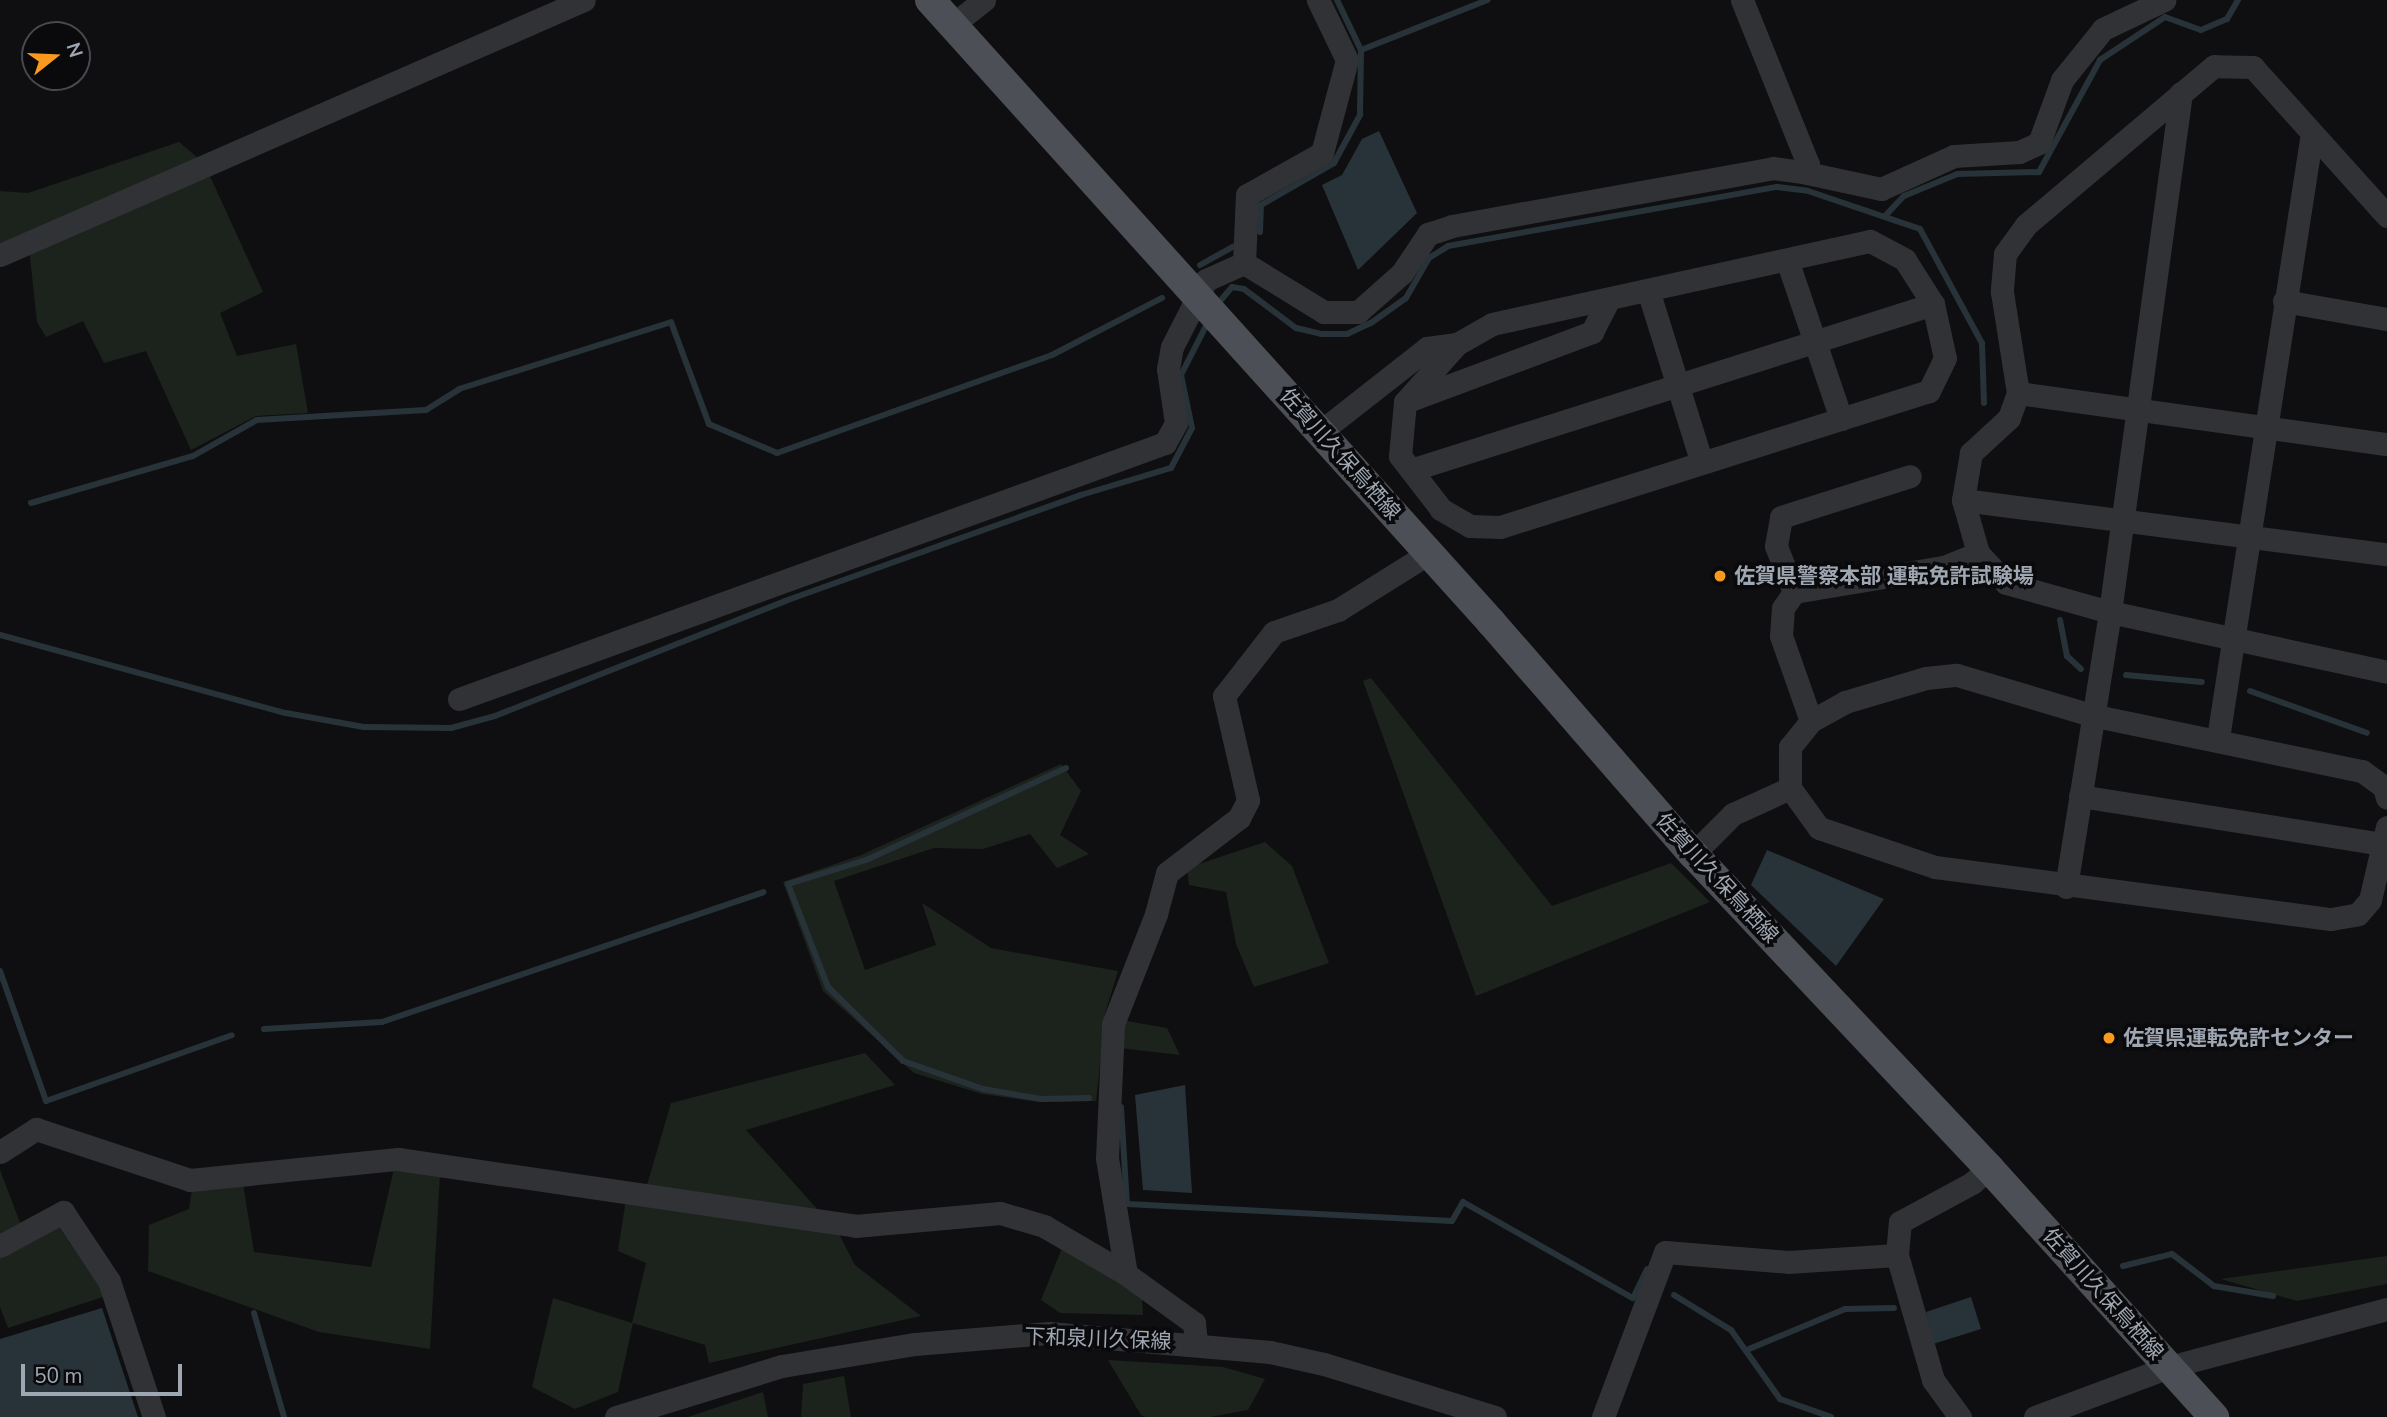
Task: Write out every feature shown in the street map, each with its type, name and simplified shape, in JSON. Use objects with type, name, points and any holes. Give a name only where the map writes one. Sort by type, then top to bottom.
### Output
[{"type":"main road","points":[[930,0],[1199,298]]},
{"type":"main road","name":"佐賀川久保鳥栖線","points":[[1199,298],[1429,553],[1693,854],[1989,1168],[2214,1417]]},
{"type":"street","points":[[0,255],[584,0]]},
{"type":"street","points":[[951,26],[984,0]]},
{"type":"street","points":[[1244,263],[1247,195],[1322,153],[1347,60],[1318,0]]},
{"type":"street","points":[[1742,0],[1808,164],[1807,173]]},
{"type":"street","points":[[1244,263],[1324,312],[1358,312],[1402,274],[1428,233],[1452,226],[1773,168],[1881,189],[1954,156],[2019,152],[2039,143],[2062,80],[2103,29],[2164,0]]},
{"type":"street","points":[[2387,216],[2253,66],[2214,66],[2026,225],[2005,254],[2002,292],[2018,393],[2009,418],[1971,453],[1963,500],[1978,553],[2006,583],[2110,612],[2387,672]]},
{"type":"street","points":[[2066,887],[2091,715],[2110,612],[2181,93]]},
{"type":"street","points":[[2218,738],[2264,425],[2312,132]]},
{"type":"street","points":[[1870,241],[1905,260],[1933,304],[1945,358],[1929,391],[1500,527],[1470,526],[1441,509],[1401,456],[1405,402],[1457,344],[1492,324],[1787,260],[1870,241]]},
{"type":"street","points":[[1787,260],[1841,419]]},
{"type":"street","points":[[459,699],[1165,443],[1177,423],[1168,369],[1172,346],[1206,280],[1244,263]]},
{"type":"street","points":[[1648,290],[1702,463]]},
{"type":"street","points":[[1405,402],[1592,332],[1609,299]]},
{"type":"street","points":[[2284,301],[2387,319]]},
{"type":"street","points":[[1411,470],[1933,304]]},
{"type":"street","points":[[1321,432],[1427,348],[1457,344]]},
{"type":"street","points":[[2018,393],[2387,444]]},
{"type":"street","points":[[1794,592],[1776,546],[1781,517],[1910,476]]},
{"type":"street","points":[[1963,500],[2248,534],[2387,554]]},
{"type":"street","points":[[1126,1274],[1107,1158],[1112,1024],[1156,914],[1167,873],[1239,818],[1248,800],[1224,696],[1274,632],[1338,610],[1429,553]]},
{"type":"street","points":[[1811,722],[1781,636],[1783,608],[1794,592],[1944,567],[1978,553]]},
{"type":"street","points":[[2080,796],[2385,836],[2371,900],[2358,914],[2331,919],[2066,887],[1935,867],[1819,828],[1790,788],[1790,747],[1811,722],[1845,702],[1926,678],[1957,675],[2091,715],[2218,738],[2362,771],[2386,790]]},
{"type":"street","points":[[1693,854],[1733,814],[1790,788]]},
{"type":"street","points":[[0,1152],[36,1129],[190,1180],[397,1159],[855,1226],[1000,1213],[1044,1226],[1126,1274],[1194,1323],[1196,1343]]},
{"type":"street","points":[[1960,1417],[1933,1380],[1897,1255],[1900,1222],[1972,1183],[1989,1168]]},
{"type":"street","points":[[0,1246],[63,1212],[109,1281],[154,1417]]},
{"type":"street","points":[[1602,1417],[1665,1252],[1788,1262],[1897,1255]]},
{"type":"street","points":[[2035,1417],[2169,1367],[2387,1308]]},
{"type":"street","name":"下和泉川久保線","points":[[616,1417],[782,1366],[915,1344],[1049,1334],[1196,1343],[1324,1364],[1494,1417]]},
{"type":"shaded area","points":[[1379,131],[1417,213],[1358,270],[1322,185],[1342,175],[1362,139]]},
{"type":"shaded area","points":[[179,142],[204,163],[263,292],[220,313],[237,356],[296,344],[308,413],[256,416],[191,450],[146,351],[104,363],[83,321],[46,337],[37,322],[28,239],[0,247],[0,191],[28,193]]},
{"type":"shaded area","points":[[1371,678],[1552,906],[1671,863],[1710,902],[1476,996],[1363,681]]},
{"type":"shaded area","points":[[1061,764],[1081,791],[1060,835],[1089,854],[1057,868],[1030,834],[983,849],[934,848],[834,881],[865,970],[936,945],[922,903],[991,948],[1118,971],[1104,1017],[1167,1028],[1180,1055],[1102,1046],[1096,1101],[1039,1102],[982,1094],[914,1073],[823,991],[783,882],[861,855]]},
{"type":"shaded area","points":[[1265,842],[1292,866],[1329,963],[1254,987],[1236,944],[1226,892],[1189,885],[1187,868]]},
{"type":"shaded area","points":[[1767,850],[1884,899],[1836,966],[1751,885]]},
{"type":"shaded area","points":[[865,1053],[895,1085],[746,1130],[838,1232],[855,1265],[921,1316],[709,1363],[705,1345],[633,1323],[618,1392],[575,1409],[532,1387],[553,1298],[632,1323],[646,1263],[618,1251],[626,1199],[647,1185],[671,1103]]},
{"type":"shaded area","points":[[1185,1085],[1192,1193],[1143,1190],[1135,1095]]},
{"type":"shaded area","points":[[394,1169],[440,1175],[430,1349],[319,1332],[148,1271],[149,1225],[189,1209],[192,1189],[243,1184],[254,1252],[371,1267]]},
{"type":"shaded area","points":[[0,1170],[21,1225],[0,1235]]},
{"type":"shaded area","points":[[56,1223],[106,1296],[8,1328],[0,1307],[0,1254]]},
{"type":"shaded area","points":[[1062,1248],[1142,1297],[1143,1315],[1060,1313],[1041,1300]]},
{"type":"shaded area","points":[[2387,1256],[2387,1284],[2297,1301],[2221,1279]]},
{"type":"shaded area","points":[[1971,1297],[1981,1329],[1933,1344],[1926,1312]]},
{"type":"shaded area","points":[[102,1308],[138,1417],[0,1417],[0,1339]]},
{"type":"shaded area","points":[[1108,1360],[1223,1367],[1265,1379],[1248,1410],[1210,1417],[1146,1417],[1141,1415]]},
{"type":"shaded area","points":[[844,1376],[851,1417],[801,1417],[803,1384]]},
{"type":"shaded area","points":[[763,1392],[768,1417],[688,1417]]},
{"type":"waterway","points":[[1337,0],[1361,50]]},
{"type":"waterway","points":[[1260,232],[1261,205],[1334,163],[1360,115],[1361,50],[1487,0]]},
{"type":"waterway","points":[[1886,215],[1904,196],[1957,174],[2039,172],[2100,60],[2165,17],[2201,30],[2227,19],[2238,0]]},
{"type":"waterway","points":[[1216,306],[1232,287],[1244,289],[1296,328],[1321,334],[1347,334],[1371,323],[1406,298],[1429,258],[1448,246],[1777,187],[1808,191],[1920,229],[1982,343],[1984,403]]},
{"type":"waterway","points":[[1200,265],[1233,247]]},
{"type":"waterway","points":[[31,503],[193,456],[257,420],[426,410],[459,389],[671,322],[709,424],[777,453],[1052,355],[1162,298]]},
{"type":"waterway","points":[[0,635],[286,713],[364,727],[451,728],[495,716],[785,601],[1081,495],[1171,468],[1192,428],[1181,375],[1208,322]]},
{"type":"waterway","points":[[2060,620],[2067,656],[2081,669]]},
{"type":"waterway","points":[[2126,675],[2202,682]]},
{"type":"waterway","points":[[2250,691],[2367,733]]},
{"type":"waterway","points":[[1066,768],[866,860],[788,884],[828,987],[903,1061],[983,1089],[1041,1099],[1089,1098]]},
{"type":"waterway","points":[[264,1029],[382,1022],[763,892]]},
{"type":"waterway","points":[[0,971],[46,1101],[232,1035]]},
{"type":"waterway","points":[[1121,1107],[1127,1204],[1452,1221],[1463,1202],[1633,1298],[1647,1269]]},
{"type":"waterway","points":[[2123,1266],[2172,1254],[2214,1286],[2273,1296]]},
{"type":"waterway","points":[[1674,1295],[1731,1330],[1780,1399],[1831,1417]]},
{"type":"waterway","points":[[1749,1349],[1845,1309],[1894,1308]]},
{"type":"waterway","points":[[254,1313],[284,1417]]},
{"type":"place","name":"佐賀県警察本部 運転免許試験場","points":[[1720,576]]},
{"type":"place","name":"佐賀県運転免許センター","points":[[2109,1038]]}]
